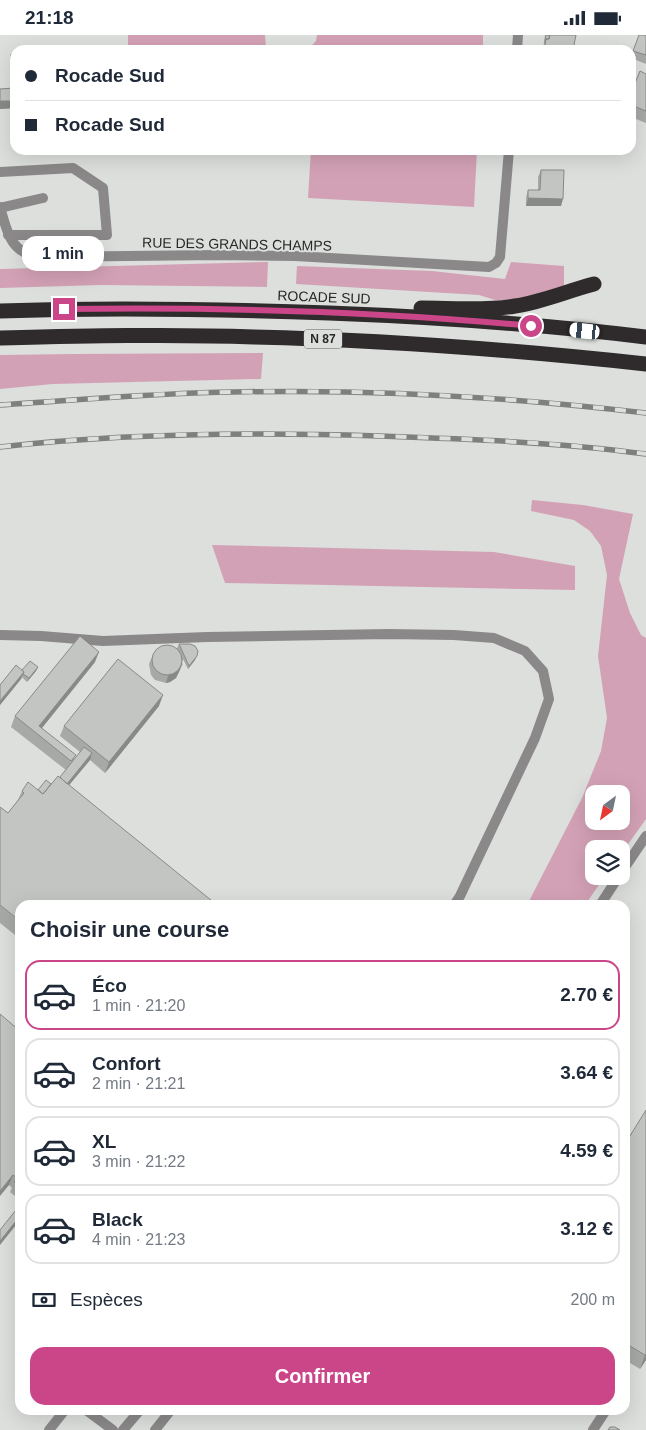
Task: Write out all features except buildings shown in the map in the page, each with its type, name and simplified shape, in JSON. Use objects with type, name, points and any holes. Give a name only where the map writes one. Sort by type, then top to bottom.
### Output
[{"type":"highway","name":"N 87","points":[[251,310],[514,307],[594,284]]},
{"type":"highway","name":"ROCADE SUD","points":[[0,311],[160,308],[251,310],[398,316],[646,337]]},
{"type":"highway","name":"N 87","points":[[0,338],[128,335],[333,339],[476,349],[646,365]]},
{"type":"street","name":"RUE DES GRANDS CHAMPS","points":[[0,207],[8,235],[21,252],[30,256],[227,255],[489,267],[496,263],[500,257],[509,155]]},
{"type":"street","points":[[0,172],[73,168],[103,188],[107,235],[8,235]]},
{"type":"street","points":[[0,207],[43,199]]},
{"type":"street","points":[[0,635],[103,641],[207,637],[388,634],[454,635],[494,638],[525,651],[543,671],[549,699],[536,738],[457,900]]},
{"type":"street","points":[[630,860],[646,836]]},
{"type":"street","points":[[603,900],[613,885]]},
{"type":"street","points":[[49,1430],[61,1415]]},
{"type":"street","points":[[93,1415],[113,1430]]},
{"type":"street","points":[[123,1430],[136,1415]]},
{"type":"street","points":[[155,1430],[167,1415]]},
{"type":"street","points":[[593,1430],[603,1415]]},
{"type":"shaded area","points":[[128,35],[265,35],[266,45],[128,45]]},
{"type":"shaded area","points":[[317,35],[483,35],[483,45],[312,45],[316,41]]},
{"type":"shaded area","points":[[311,155],[477,155],[474,207],[308,198]]},
{"type":"shaded area","points":[[268,262],[267,287],[100,285],[0,288],[0,269]]},
{"type":"shaded area","points":[[511,262],[564,266],[564,286],[515,300],[495,300],[479,295],[296,284],[297,266],[432,271],[505,279]]},
{"type":"shaded area","points":[[263,353],[261,379],[53,384],[0,389],[0,355]]},
{"type":"shaded area","points":[[532,500],[583,505],[633,514],[619,579],[630,613],[641,635],[646,638],[646,819],[630,841],[585,840],[585,885],[599,885],[588,900],[530,900],[585,791],[585,830],[630,830],[630,785],[587,785],[601,751],[607,718],[598,656],[607,575],[601,546],[590,531],[574,520],[531,511]]},
{"type":"shaded area","points":[[212,545],[494,552],[575,566],[575,590],[225,583]]},
{"type":"railway","points":[[0,405],[175,394],[286,391],[441,395],[595,407],[646,413]]},
{"type":"railway","points":[[0,447],[141,436],[283,434],[445,438],[579,447],[646,454]]},
{"type":"route","points":[[64,309],[170,308],[251,310],[398,316],[531,326]]}]
